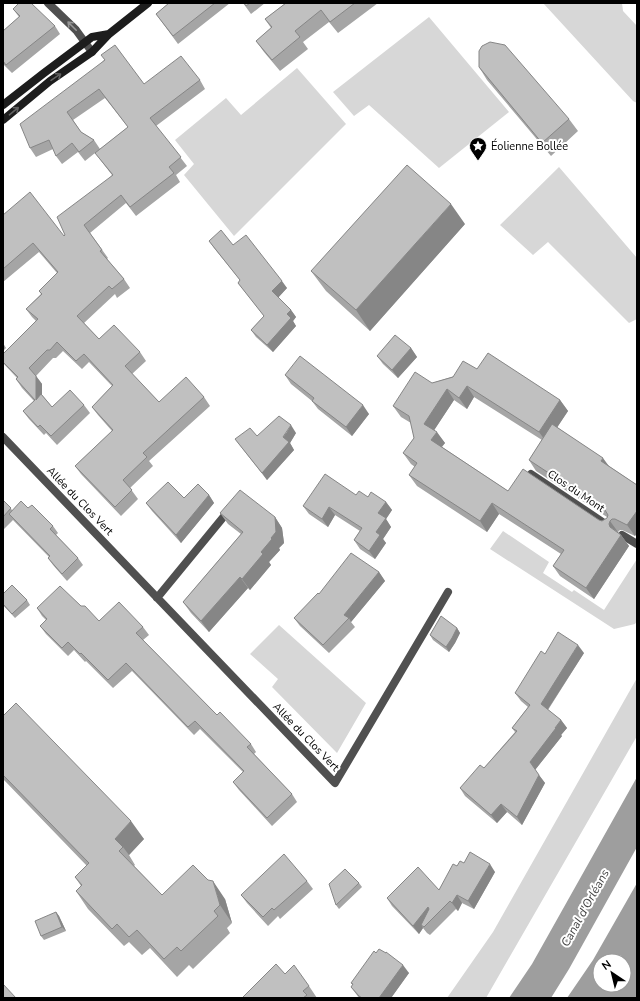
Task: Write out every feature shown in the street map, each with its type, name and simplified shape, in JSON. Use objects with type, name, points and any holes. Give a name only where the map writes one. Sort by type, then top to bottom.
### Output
[{"type":"main road","points":[[3,120],[50,81],[92,52],[109,34],[148,3]]},
{"type":"main road","points":[[3,104],[92,37],[109,34]]},
{"type":"street","points":[[48,3],[76,30],[92,52]]},
{"type":"street","name":"Allée du Clos Vert","points":[[3,437],[335,783],[448,592]]},
{"type":"street","name":"Clos du Mont","points":[[531,474],[610,526]]},
{"type":"street","points":[[157,598],[236,502]]},
{"type":"street","points":[[622,535],[637,544]]},
{"type":"shaded area","points":[[543,3],[622,3],[623,11],[637,26],[637,103],[633,101]]},
{"type":"shaded area","points":[[429,17],[509,112],[439,168],[369,105],[354,116],[333,92]]},
{"type":"shaded area","points":[[297,68],[346,124],[234,236],[184,175],[194,164],[175,140],[226,98],[241,115]]},
{"type":"shaded area","points":[[559,167],[637,258],[637,319],[629,323],[548,242],[533,255],[500,225]]},
{"type":"shaded area","points":[[503,531],[549,562],[543,573],[572,592],[574,590],[604,610],[637,559],[637,621],[635,624],[614,629],[490,549]]},
{"type":"shaded area","points":[[279,625],[366,703],[337,753],[272,687],[278,679],[250,654]]},
{"type":"shaded area","points":[[637,678],[637,736],[486,998],[447,998],[493,932]]},
{"type":"water","name":"Canal d'Orléans","points":[[637,777],[637,847],[569,969],[551,998],[509,998],[532,964]]},
{"type":"water","points":[[637,883],[637,998],[567,998],[592,961],[592,993],[632,993],[632,953],[597,953]]},
{"type":"building","points":[[19,3],[31,3],[55,26],[6,65],[3,61],[3,31],[20,16],[13,9]]},
{"type":"building","points":[[169,3],[215,3],[173,36],[156,14]]},
{"type":"building","points":[[286,3],[355,3],[330,22],[321,10],[295,31],[300,37],[272,60],[256,41],[272,27],[265,19]]},
{"type":"building","points":[[490,42],[505,45],[569,119],[542,143],[479,67],[479,51],[482,46]]},
{"type":"building","points":[[115,45],[144,84],[181,56],[200,80],[150,118],[181,157],[169,167],[174,173],[130,207],[121,195],[84,225],[102,250],[100,251],[124,279],[112,289],[109,286],[77,316],[99,339],[114,325],[140,352],[125,366],[159,402],[186,377],[204,397],[143,453],[147,457],[123,480],[132,490],[115,507],[75,466],[113,430],[92,407],[113,385],[84,354],[76,361],[57,342],[50,350],[47,350],[29,368],[36,376],[36,400],[41,394],[52,407],[70,390],[84,405],[51,436],[40,425],[38,427],[23,411],[35,400],[16,379],[18,377],[3,362],[3,354],[38,319],[26,309],[42,294],[39,291],[58,272],[33,243],[3,269],[3,215],[30,192],[64,236],[65,235],[57,217],[113,175],[95,153],[128,127],[99,89],[67,112],[81,132],[94,140],[79,152],[72,143],[56,156],[49,140],[30,148],[20,124],[105,60],[101,55]]},
{"type":"building","points":[[407,165],[451,204],[356,310],[311,271]]},
{"type":"building","points":[[221,230],[233,245],[246,235],[282,281],[272,291],[291,310],[287,314],[291,318],[267,345],[251,330],[264,316],[238,283],[240,280],[209,241]]},
{"type":"building","points":[[395,335],[411,348],[392,370],[377,356]]},
{"type":"building","points":[[488,353],[560,400],[539,432],[467,386],[459,398],[447,389],[424,424],[437,432],[431,440],[508,491],[523,469],[602,521],[607,518],[608,515],[605,510],[529,460],[552,424],[603,458],[601,461],[637,485],[637,511],[627,525],[615,519],[610,521],[610,527],[621,535],[586,588],[553,566],[564,550],[492,503],[480,521],[409,475],[417,463],[403,453],[414,438],[409,416],[393,406],[415,372],[432,383],[453,377],[463,361],[477,369]]},
{"type":"building","points":[[300,356],[363,405],[346,427],[312,401],[314,398],[285,375]]},
{"type":"building","points":[[279,416],[291,425],[283,437],[289,442],[262,473],[235,439],[250,428],[257,436]]},
{"type":"building","points":[[325,474],[356,495],[359,491],[368,497],[371,492],[386,502],[378,513],[386,518],[376,532],[380,535],[369,551],[354,540],[362,528],[329,507],[322,519],[303,506]]},
{"type":"building","points":[[168,482],[184,498],[198,484],[209,495],[176,535],[146,503]]},
{"type":"building","points":[[240,490],[275,517],[276,532],[261,552],[263,554],[242,579],[240,577],[201,621],[183,602],[243,532],[220,513]]},
{"type":"building","points":[[3,500],[11,508],[3,517]]},
{"type":"building","points":[[21,501],[28,508],[32,505],[53,526],[50,529],[78,558],[62,574],[48,558],[50,556],[9,514]]},
{"type":"building","points":[[351,553],[379,572],[344,615],[349,618],[323,645],[294,618],[318,593],[319,594]]},
{"type":"building","points":[[12,585],[27,600],[12,614],[3,604],[3,594]]},
{"type":"building","points":[[60,586],[81,606],[85,606],[99,621],[119,602],[143,627],[136,633],[217,715],[220,712],[251,744],[247,747],[292,794],[267,818],[233,782],[244,771],[195,721],[188,727],[126,663],[108,680],[68,642],[62,648],[40,626],[47,619],[37,608]]},
{"type":"building","points":[[441,616],[457,628],[446,647],[430,635]]},
{"type":"building","points":[[558,632],[578,645],[541,704],[561,720],[530,762],[539,775],[517,817],[501,804],[491,815],[460,788],[480,765],[484,768],[517,731],[512,728],[530,705],[515,693],[541,651],[545,654]]},
{"type":"building","points":[[16,703],[131,821],[115,839],[123,847],[119,851],[162,895],[193,865],[208,880],[213,881],[220,905],[214,911],[218,916],[181,951],[177,947],[164,959],[137,930],[129,937],[117,924],[112,929],[76,891],[82,885],[75,877],[89,863],[3,775],[3,716]]},
{"type":"building","points":[[470,852],[490,864],[468,901],[457,895],[452,903],[450,901],[424,927],[421,925],[429,909],[428,907],[413,926],[387,898],[418,867],[439,890],[453,864],[457,866],[460,861],[464,863]]},
{"type":"building","points":[[284,854],[307,881],[274,910],[272,908],[263,917],[241,895]]},
{"type":"building","points":[[345,869],[359,883],[336,905],[329,884]]},
{"type":"building","points":[[56,912],[62,927],[41,936],[35,921]]},
{"type":"building","points":[[379,949],[386,952],[403,965],[379,998],[362,998],[351,987],[353,984],[351,983],[374,951],[376,953]]},
{"type":"building","points":[[276,964],[285,974],[294,965],[309,986],[303,991],[307,995],[303,998],[242,998]]},
{"type":"building","points":[[3,984],[16,998],[3,998]]},
{"type":"place","name":"Éolienne Bollée","points":[[478,161]]}]
